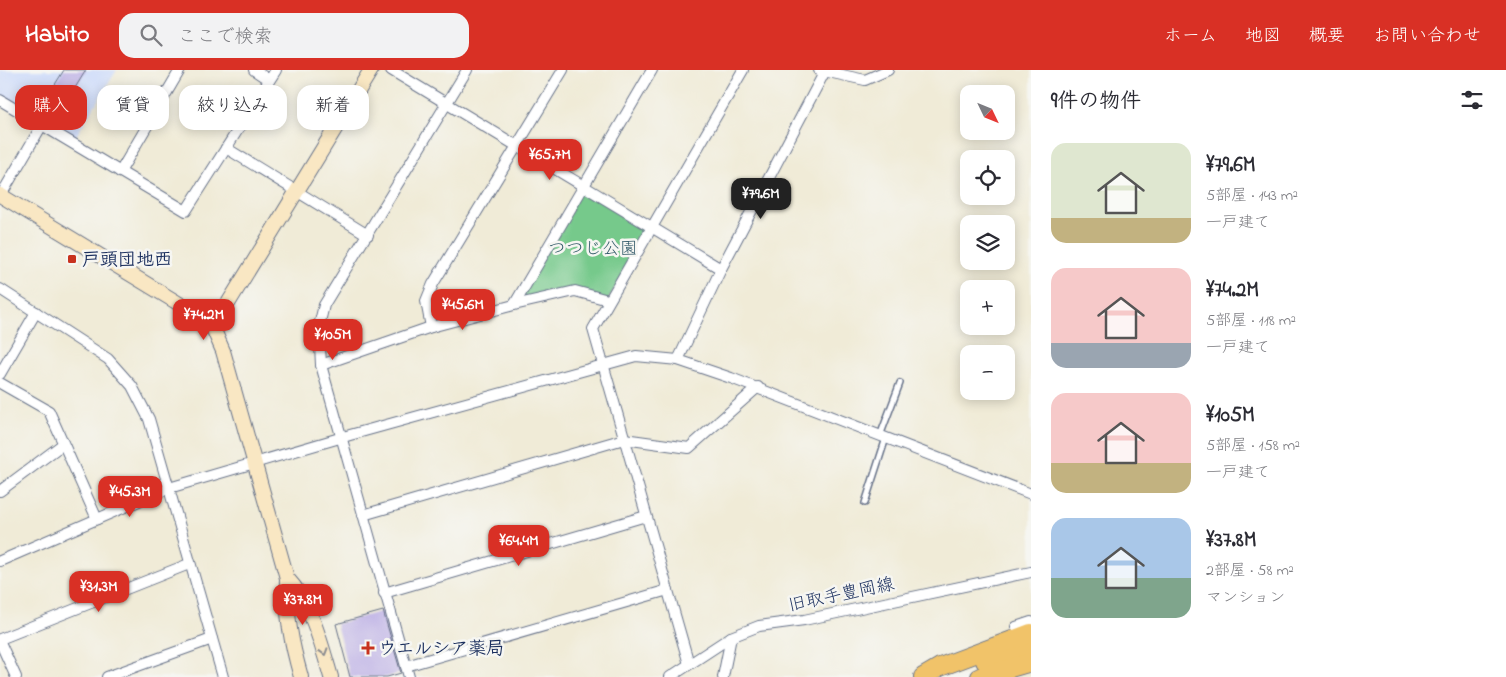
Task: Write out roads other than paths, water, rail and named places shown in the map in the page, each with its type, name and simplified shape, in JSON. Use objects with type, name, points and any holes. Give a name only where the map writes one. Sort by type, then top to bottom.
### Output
[{"type":"highway","points":[[923,677],[940,667],[1023,630]]},
{"type":"highway","points":[[929,677],[1031,648]]},
{"type":"highway","points":[[980,677],[1031,662]]},
{"type":"highway","points":[[1022,677],[1031,675]]},
{"type":"street","points":[[120,172],[180,70]]},
{"type":"street","points":[[254,70],[270,80]]},
{"type":"street","points":[[52,130],[186,212],[276,70]]},
{"type":"street","points":[[213,328],[371,70]]},
{"type":"street","points":[[391,70],[721,269]]},
{"type":"street","points":[[409,677],[321,365],[320,326],[324,305],[467,70]]},
{"type":"street","points":[[432,327],[426,301],[433,284],[563,70]]},
{"type":"street","points":[[514,305],[652,70]]},
{"type":"street","points":[[689,664],[593,329],[608,300],[743,70]]},
{"type":"street","points":[[678,360],[721,269],[821,71],[865,80],[888,70]]},
{"type":"street","points":[[0,100],[15,109]]},
{"type":"street","points":[[38,130],[0,196],[196,314],[213,328],[223,351],[287,578],[286,605],[289,635],[301,677]]},
{"type":"street","points":[[226,148],[368,234]]},
{"type":"street","points":[[0,289],[108,359],[132,386],[149,419],[223,677]]},
{"type":"street","points":[[321,365],[432,327],[575,291],[608,300]]},
{"type":"street","points":[[0,374],[36,312]]},
{"type":"street","points":[[0,561],[169,488],[636,356],[678,360],[758,387],[1031,494]]},
{"type":"street","points":[[0,383],[49,411],[97,519]]},
{"type":"street","points":[[364,515],[624,439],[689,448],[758,387]]},
{"type":"street","points":[[0,491],[63,444]]},
{"type":"street","points":[[384,593],[646,516]]},
{"type":"street","points":[[16,677],[0,640],[190,564]]},
{"type":"street","name":"旧取手豊岡線","points":[[670,677],[731,637],[759,626],[804,620],[1031,572]]},
{"type":"street","points":[[287,578],[298,589],[317,629],[331,677]]},
{"type":"street","points":[[406,666],[668,590]]},
{"type":"street","points":[[1023,630],[1031,622]]},
{"type":"street","points":[[723,677],[731,637]]},
{"type":"street","points":[[107,677],[212,639]]},
{"type":"lane","points":[[865,503],[900,383]]},
{"type":"place","name":"戸頭団地西","points":[[72,259]]},
{"type":"place","name":"ウエルシア薬局","points":[[368,648]]},
{"type":"park label","name":"つつじ公園","points":[[593,248]]}]
